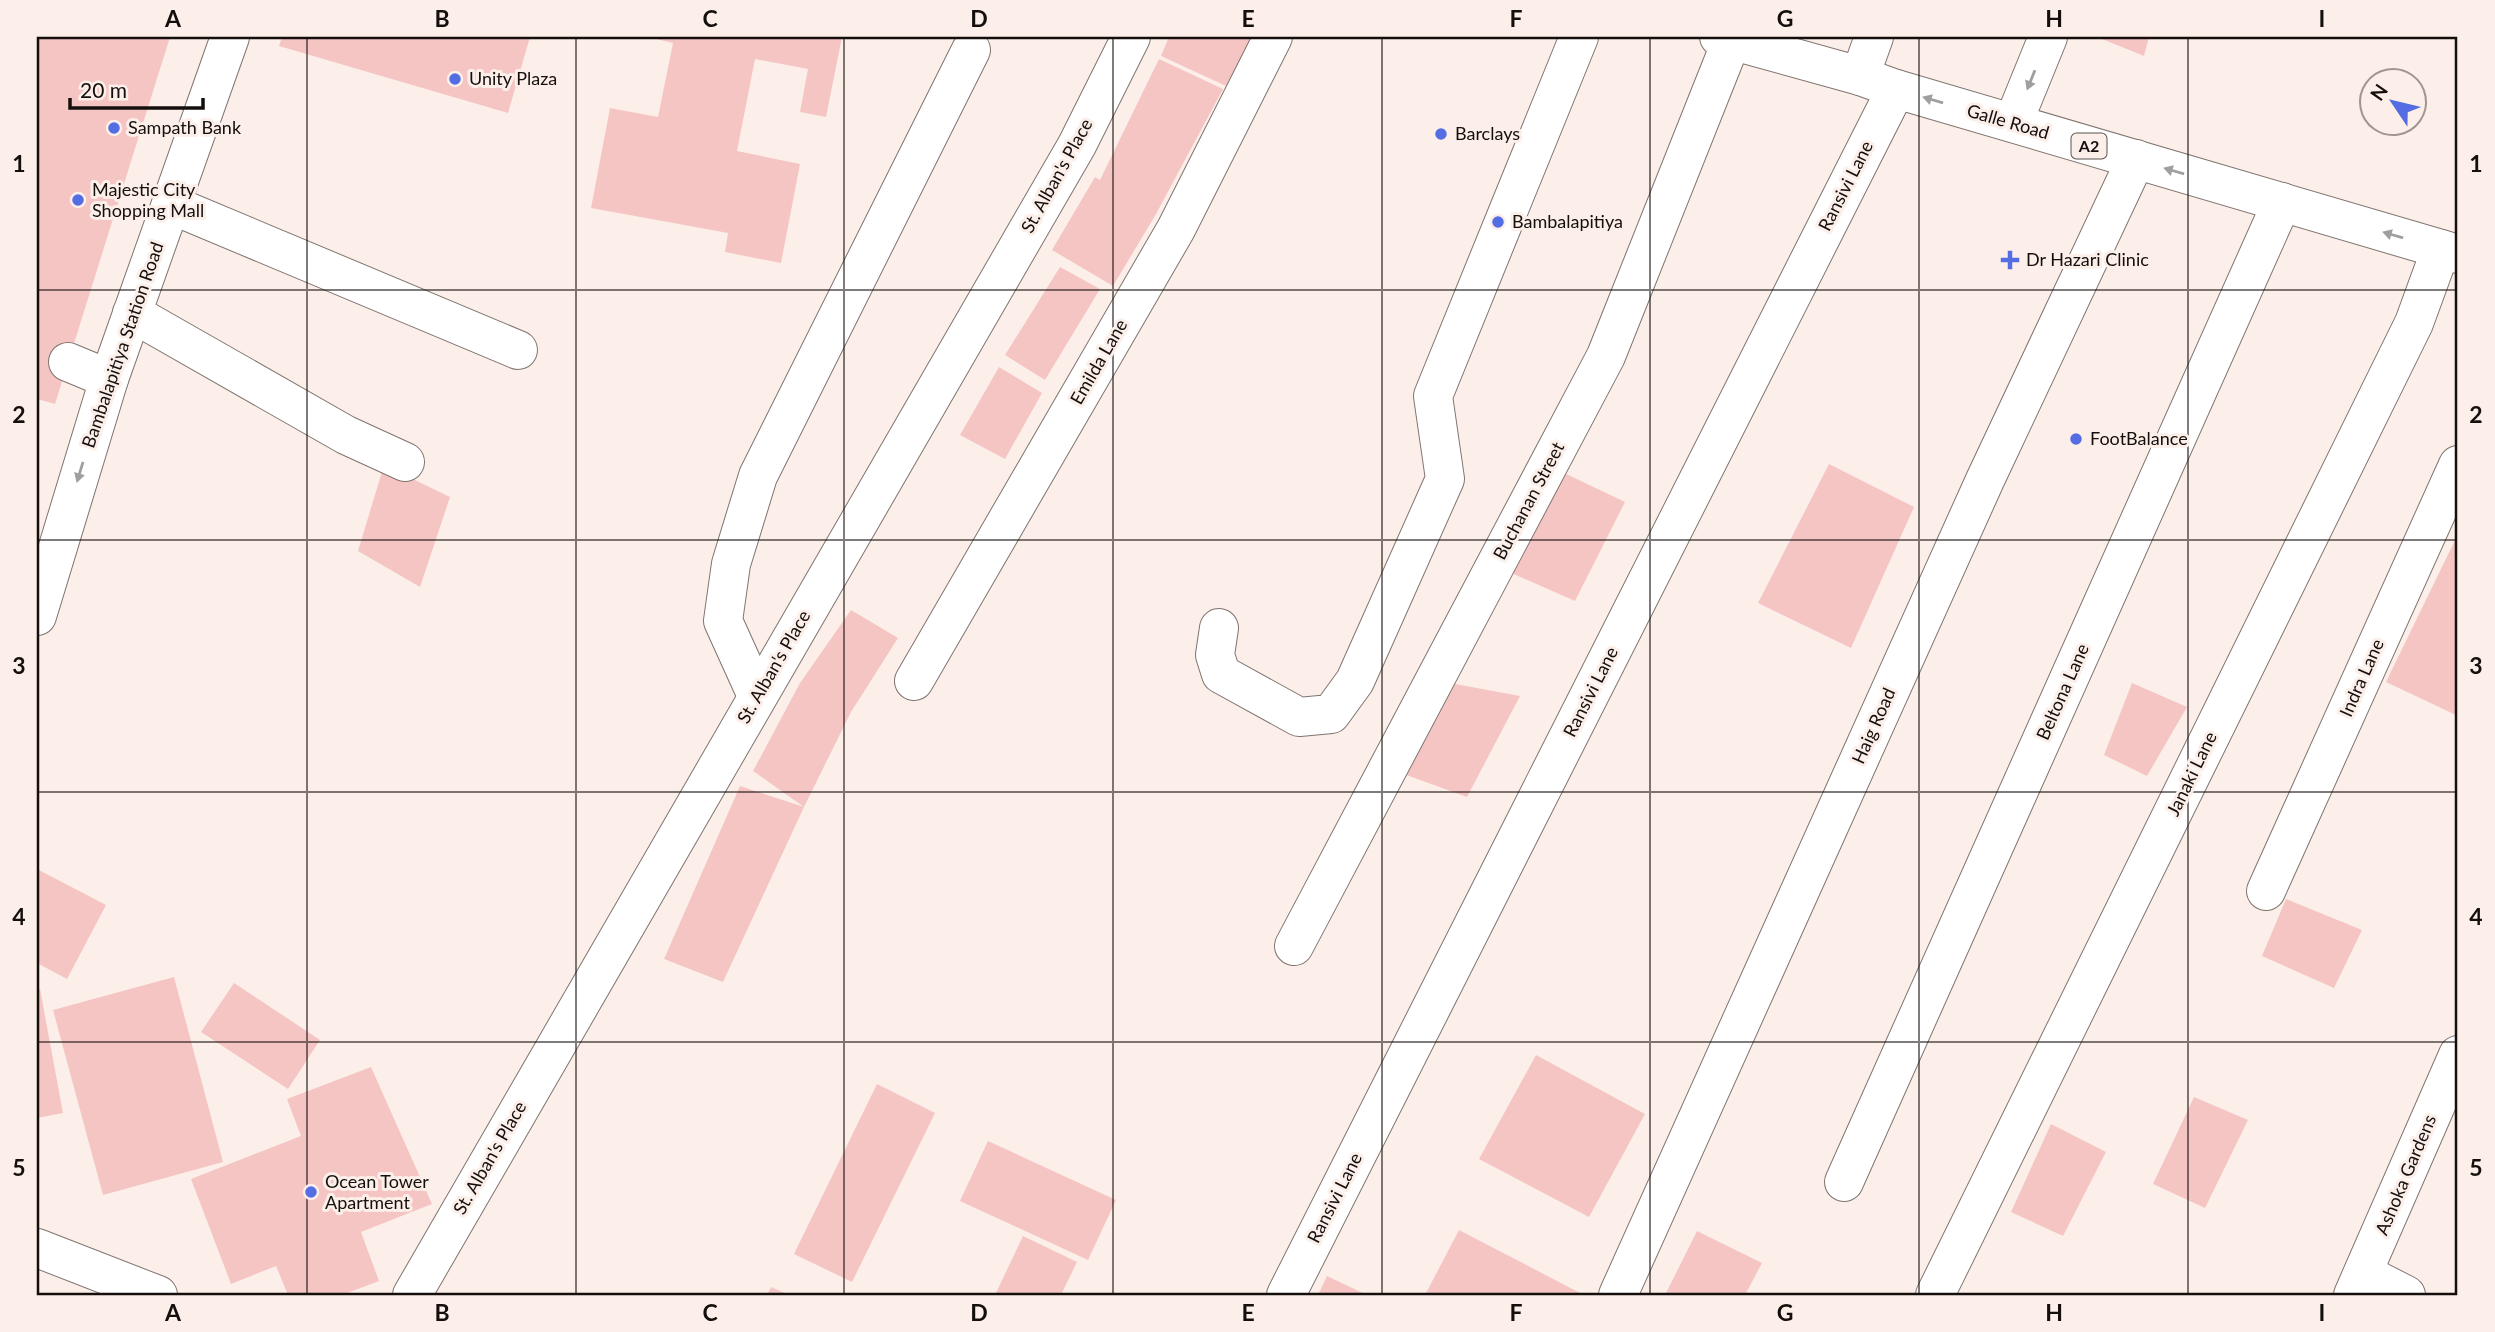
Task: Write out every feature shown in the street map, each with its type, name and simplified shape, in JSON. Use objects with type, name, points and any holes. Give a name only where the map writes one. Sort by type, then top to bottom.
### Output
[{"type":"main road","name":"Bambalapitiya Station Road","points":[[37,617],[109,379],[230,37]]},
{"type":"main road","name":"St. Alban's Place","points":[[412,1295],[1077,145],[1131,37]]},
{"type":"main road","name":"Emilda Lane","points":[[914,681],[1176,229],[1273,37]]},
{"type":"main road","points":[[1219,628],[1215,655],[1222,674],[1299,717],[1331,714],[1355,681],[1445,479],[1433,396],[1579,37]]},
{"type":"main road","points":[[1860,76],[1874,37]]},
{"type":"main road","points":[[2013,123],[2048,37]]},
{"type":"main road","name":"Galle Road","points":[[1728,38],[2450,251]]},
{"type":"main road","name":"Buchanan Street","points":[[1294,946],[1606,356],[1728,38]]},
{"type":"main road","points":[[757,696],[723,621],[731,564],[758,475],[971,50]]},
{"type":"main road","name":"Ransivi Lane","points":[[1286,1295],[1896,89]]},
{"type":"main road","name":"Haig Road","points":[[1618,1295],[1985,480],[2136,159]]},
{"type":"main road","name":"Beltona Lane","points":[[1844,1182],[2282,202]]},
{"type":"main road","points":[[172,205],[518,350]]},
{"type":"main road","name":"Janaki Lane","points":[[1935,1295],[2450,251]]},
{"type":"main road","points":[[132,313],[346,435],[405,462]]},
{"type":"main road","points":[[68,362],[109,379]]},
{"type":"main road","name":"Indra Lane","points":[[2266,891],[2458,465]]},
{"type":"main road","name":"Ashoka Gardens","points":[[2358,1284],[2454,1076]]},
{"type":"main road","points":[[37,1248],[158,1295]]},
{"type":"main road","points":[[2358,1284],[2406,1295]]},
{"type":"building","name":"Majestic City Shopping Mall","points":[[37,37],[170,37],[55,404],[37,399]]},
{"type":"building","name":"Unity Plaza","points":[[282,37],[530,37],[508,113],[279,46]]},
{"type":"building","points":[[648,37],[842,37],[826,117],[800,112],[808,69],[755,59],[737,151],[800,164],[781,263],[725,252],[728,233],[591,208],[610,108],[658,117],[673,43]]},
{"type":"building","points":[[1169,37],[1252,37],[1226,86],[1161,56]]},
{"type":"building","points":[[2097,37],[2149,37],[2144,56]]},
{"type":"building","points":[[1159,59],[1223,89],[1156,214],[1113,286],[1052,250],[1095,177],[1100,180]]},
{"type":"building","points":[[1060,267],[1100,289],[1045,380],[1005,355]]},
{"type":"building","points":[[999,367],[1042,393],[1005,459],[960,435]]},
{"type":"building","points":[[1829,464],[1914,507],[1851,648],[1758,603]]},
{"type":"building","points":[[384,465],[450,497],[420,587],[358,551]]},
{"type":"building","points":[[1562,472],[1625,502],[1575,601],[1509,572]]},
{"type":"building","points":[[2458,534],[2458,716],[2386,682]]},
{"type":"building","points":[[851,610],[898,638],[851,712],[804,807],[753,771],[800,683]]},
{"type":"building","points":[[1450,683],[1520,696],[1467,797],[1398,772]]},
{"type":"building","points":[[2132,683],[2187,707],[2147,776],[2104,755]]},
{"type":"building","points":[[740,786],[804,807],[723,982],[664,959]]},
{"type":"building","points":[[37,869],[106,905],[67,979],[37,963]]},
{"type":"building","points":[[2286,899],[2362,930],[2334,988],[2262,956]]},
{"type":"building","points":[[174,977],[223,1162],[103,1195],[53,1010]]},
{"type":"building","points":[[234,983],[320,1040],[288,1089],[201,1032]]},
{"type":"building","points":[[37,989],[40,989],[63,1113],[37,1118]]},
{"type":"building","points":[[1536,1055],[1645,1114],[1589,1217],[1479,1159]]},
{"type":"building","name":"Ocean Tower Apartment","points":[[371,1067],[432,1204],[361,1232],[379,1281],[342,1295],[288,1295],[276,1266],[231,1284],[191,1179],[301,1136],[287,1099]]},
{"type":"building","points":[[877,1084],[935,1113],[852,1282],[794,1254]]},
{"type":"building","points":[[2194,1097],[2248,1120],[2205,1208],[2153,1184]]},
{"type":"building","points":[[2051,1124],[2106,1152],[2063,1236],[2011,1212]]},
{"type":"building","points":[[988,1141],[1116,1200],[1088,1260],[960,1201]]},
{"type":"building","points":[[1459,1230],[1584,1295],[1425,1295]]},
{"type":"building","points":[[1697,1231],[1762,1263],[1745,1295],[1665,1295]]},
{"type":"building","points":[[1023,1236],[1077,1262],[1061,1295],[995,1295]]},
{"type":"building","points":[[1327,1276],[1367,1295],[1318,1295]]},
{"type":"building","points":[[771,1287],[789,1295],[767,1295]]},
{"type":"place","name":"Unity Plaza","points":[[455,79]]},
{"type":"place","name":"Sampath Bank","points":[[114,128]]},
{"type":"place","name":"Barclays","points":[[1441,134]]},
{"type":"place","name":"Majestic City Shopping Mall","points":[[78,200]]},
{"type":"place","name":"Bambalapitiya","points":[[1498,222]]},
{"type":"place","name":"Dr Hazari Clinic","points":[[2010,260]]},
{"type":"place","name":"FootBalance","points":[[2076,439]]},
{"type":"place","name":"Ocean Tower Apartment","points":[[311,1192]]}]
